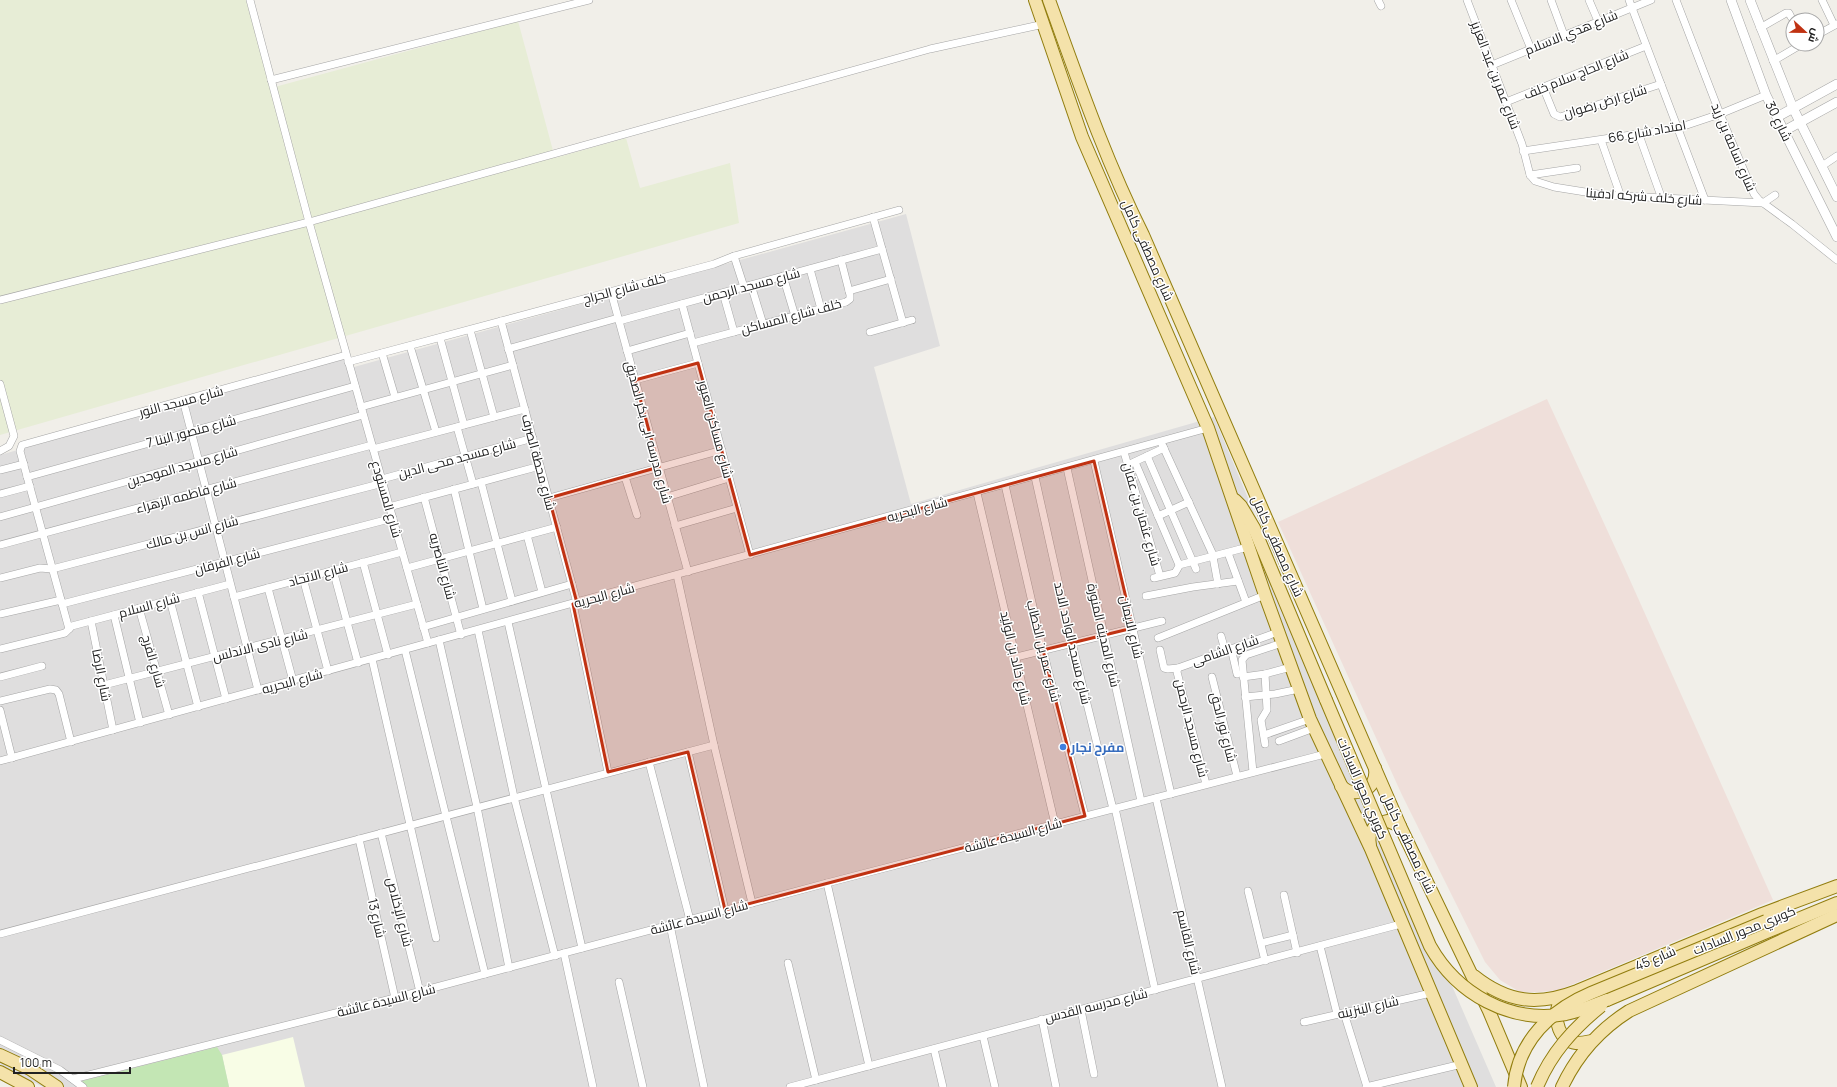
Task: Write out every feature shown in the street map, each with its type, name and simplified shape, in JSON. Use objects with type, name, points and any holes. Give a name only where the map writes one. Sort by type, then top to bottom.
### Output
[{"type":"main road","name":"شارع مصطفى كامل","points":[[1034,0],[1044,24],[1082,137],[1208,428],[1248,547],[1312,724],[1371,849],[1401,924],[1471,1087]]},
{"type":"main road","name":"شارع مصطفى كامل","points":[[1049,0],[1088,110],[1110,164],[1143,235],[1400,826],[1473,976],[1521,1087]]},
{"type":"main road","name":"كوبري محور السادات","points":[[1231,497],[1241,506],[1254,528],[1430,946],[1437,959],[1452,978],[1469,992],[1488,1004],[1519,1013],[1542,1015],[1566,1014],[1607,1000],[1767,926],[1809,904],[1823,891]]},
{"type":"main road","points":[[1341,786],[1351,792],[1357,793],[1368,789],[1374,779],[1375,768]]},
{"type":"main road","points":[[1371,849],[1369,836],[1376,825],[1388,821],[1400,826]]},
{"type":"main road","name":"شارع 45","points":[[1473,976],[1490,988],[1510,996],[1542,1000],[1561,997],[1762,914],[1837,886]]},
{"type":"main road","name":"كوبري محور السادات","points":[[1514,1087],[1519,1062],[1528,1044],[1540,1027],[1563,1007],[1591,993],[1767,926],[1837,904]]},
{"type":"main road","points":[[1562,1087],[1574,1064],[1592,1040],[1629,1011],[1837,914]]},
{"type":"main road","points":[[1561,997],[1557,1009],[1557,1021],[1561,1033],[1569,1041],[1576,1043],[1592,1040]]},
{"type":"main road","name":"كوبري محور السادات","points":[[1537,1087],[1547,1065],[1560,1046],[1584,1020],[1607,1000]]},
{"type":"main road","points":[[0,1055],[30,1070],[57,1087]]},
{"type":"main road","points":[[0,1072],[28,1087]]},
{"type":"street","name":"شارع المستودع","points":[[250,0],[309,222],[428,644]]},
{"type":"street","points":[[271,80],[589,0]]},
{"type":"street","name":"شارع عمر بن عبد العزيز","points":[[1467,0],[1523,151]]},
{"type":"street","points":[[1511,0],[1531,49]]},
{"type":"street","points":[[1551,0],[1564,35]]},
{"type":"street","points":[[1589,0],[1598,21]]},
{"type":"street","points":[[1629,0],[1705,200]]},
{"type":"street","name":"شارع هدي الاسلام","points":[[1492,65],[1651,0]]},
{"type":"street","name":"شارع أسامة بن زيد","points":[[1676,0],[1720,114],[1754,194],[1763,203],[1837,260]]},
{"type":"street","name":"شارع 30","points":[[1731,0],[1766,95],[1837,238]]},
{"type":"street","name":"شارع 30","points":[[1750,0],[1793,108],[1837,197]]},
{"type":"street","points":[[1822,0],[1836,25],[1825,31]]},
{"type":"street","points":[[1760,28],[1785,14]]},
{"type":"street","points":[[0,300],[309,222],[930,49],[1044,24]]},
{"type":"street","name":"شارع الحاج سلام خلف","points":[[1506,102],[1646,46]]},
{"type":"street","points":[[1773,61],[1788,52]]},
{"type":"street","name":"شارع ارض رضوان","points":[[1543,87],[1554,114],[1560,117],[1661,84]]},
{"type":"street","points":[[1777,117],[1837,84]]},
{"type":"street","name":"امتداد شارع 66","points":[[1523,151],[1678,128],[1720,114],[1766,95]]},
{"type":"street","points":[[1784,131],[1837,102]]},
{"type":"street","points":[[1639,135],[1662,199]]},
{"type":"street","points":[[1601,140],[1621,197]]},
{"type":"street","points":[[1523,151],[1530,175],[1577,168]]},
{"type":"street","points":[[1822,166],[1837,156]]},
{"type":"street","name":"شارع خلف شركه ادفينا","points":[[1530,175],[1535,181],[1554,187],[1621,197],[1763,203]]},
{"type":"street","points":[[1763,203],[1775,195]]},
{"type":"street","name":"خلف شارع الجراج","points":[[347,359],[410,346],[611,292],[714,264],[734,256],[899,210]]},
{"type":"street","points":[[873,217],[903,323]]},
{"type":"street","name":"شارع مسجد الرحمن","points":[[508,349],[682,304],[882,249]]},
{"type":"street","points":[[734,256],[764,324]]},
{"type":"street","name":"خلف شارع المساكن","points":[[693,343],[846,302],[850,297],[841,260]]},
{"type":"street","points":[[810,269],[821,308]]},
{"type":"street","points":[[782,276],[795,316]]},
{"type":"street","points":[[849,291],[891,279]]},
{"type":"street","name":"شارع مدرسه ابى بكر الصديق","points":[[611,292],[688,572]]},
{"type":"street","points":[[723,293],[734,332]]},
{"type":"street","name":"شارع مساكن العبور","points":[[682,304],[750,555]]},
{"type":"street","points":[[870,332],[912,320]]},
{"type":"street","name":"شارع محطة الصرف","points":[[501,321],[572,584],[608,772]]},
{"type":"street","points":[[470,330],[494,417]]},
{"type":"street","points":[[627,351],[690,333]]},
{"type":"street","points":[[440,338],[452,382],[465,456],[472,484]]},
{"type":"street","points":[[410,346],[436,432]]},
{"type":"street","points":[[382,353],[395,398]]},
{"type":"street","name":"شارع مسجد النور","points":[[24,464],[20,451],[24,444],[183,400],[347,359]]},
{"type":"street","points":[[635,380],[698,363]]},
{"type":"street","points":[[361,407],[513,365]]},
{"type":"street","points":[[0,384],[14,436],[9,446],[0,450]]},
{"type":"street","name":"شارع منصور البنا 7","points":[[27,477],[355,386]]},
{"type":"street","points":[[183,400],[258,690]]},
{"type":"street","name":"شارع فاطمه الزهراء","points":[[0,545],[206,490],[525,409]]},
{"type":"street","name":"شارع مسجد الموحدين","points":[[0,517],[363,415]]},
{"type":"street","name":"شارع البحريه","points":[[0,761],[1124,452],[1162,445],[1208,428]]},
{"type":"street","name":"شارع مسجد محى الدين","points":[[382,481],[532,438]]},
{"type":"street","points":[[1128,465],[1147,456],[1162,445],[1214,557],[1218,584]]},
{"type":"street","points":[[549,498],[722,450]]},
{"type":"street","name":"شارع عثمان بن عفان","points":[[1124,452],[1157,577],[1174,573],[1179,566]]},
{"type":"street","points":[[1147,456],[1194,566]]},
{"type":"street","name":"شارع الايمان","points":[[1094,461],[1170,794]]},
{"type":"street","points":[[1136,462],[1179,566],[1194,566],[1214,557],[1248,547]]},
{"type":"street","points":[[0,470],[24,464],[69,629],[65,632],[0,649]]},
{"type":"street","points":[[389,507],[540,466]]},
{"type":"street","name":"شارع المدينه المنورة","points":[[1067,468],[1141,801]]},
{"type":"street","points":[[626,477],[636,515]]},
{"type":"street","name":"شارع مسجد الواحد الاحد","points":[[1035,477],[1072,643],[1114,808],[1155,990]]},
{"type":"street","points":[[667,497],[730,478]]},
{"type":"street","name":"شارع انس بن مالك","points":[[0,578],[40,568],[52,569],[382,481]]},
{"type":"street","points":[[481,482],[512,601]]},
{"type":"street","name":"شارع عمر بن الخطاب","points":[[1005,485],[1043,650],[1085,816]]},
{"type":"street","points":[[0,494],[30,486]]},
{"type":"street","points":[[454,489],[484,609]]},
{"type":"street","name":"شارع خالد بن الوليد","points":[[977,493],[1055,824]]},
{"type":"street","name":"شارع الناصريه","points":[[424,497],[461,634]]},
{"type":"street","points":[[1158,516],[1189,502]]},
{"type":"street","points":[[675,526],[737,508]]},
{"type":"street","name":"شارع الفرقان","points":[[0,614],[61,602],[224,562],[392,518]]},
{"type":"street","points":[[407,568],[557,527]]},
{"type":"street","points":[[526,535],[542,592]]},
{"type":"street","name":"شارع الاتحاد","points":[[234,597],[402,552]]},
{"type":"street","points":[[1228,553],[1246,602]]},
{"type":"street","points":[[363,562],[388,655]]},
{"type":"street","points":[[333,570],[358,663]]},
{"type":"street","points":[[677,575],[714,745],[752,903]]},
{"type":"street","points":[[303,578],[328,671]]},
{"type":"street","points":[[1146,596],[1238,581]]},
{"type":"street","name":"شارع السلام","points":[[69,629],[72,626],[230,584]]},
{"type":"street","points":[[423,626],[572,584]]},
{"type":"street","points":[[268,588],[293,681]]},
{"type":"street","points":[[198,592],[226,699]]},
{"type":"street","points":[[1158,638],[1265,595]]},
{"type":"street","points":[[170,600],[198,707]]},
{"type":"street","name":"شارع نادى الاندلس","points":[[104,685],[417,604]]},
{"type":"street","name":"شارع الفرج","points":[[139,608],[169,715]]},
{"type":"street","points":[[114,615],[140,723]]},
{"type":"street","name":"شارع الرضا","points":[[91,621],[113,730]]},
{"type":"street","points":[[1016,657],[1162,621]]},
{"type":"street","points":[[508,622],[582,948]]},
{"type":"street","points":[[478,630],[514,797],[555,956]]},
{"type":"street","points":[[1221,636],[1240,676],[1245,697],[1253,772]]},
{"type":"street","points":[[1240,676],[1241,662],[1244,656],[1280,637]]},
{"type":"street","name":"شارع الشامى","points":[[1177,670],[1228,649],[1280,637]]},
{"type":"street","points":[[439,640],[477,807],[509,968]]},
{"type":"street","points":[[405,650],[485,974]]},
{"type":"street","points":[[1160,650],[1164,668],[1177,670]]},
{"type":"street","points":[[372,659],[436,938]]},
{"type":"street","points":[[0,677],[42,666]]},
{"type":"street","points":[[1240,676],[1266,674],[1291,667]]},
{"type":"street","name":"شارع مسجد الرحمن","points":[[1177,670],[1206,784]]},
{"type":"street","points":[[1265,744],[1262,718],[1267,710],[1266,674]]},
{"type":"street","name":"شارع نور الحق","points":[[1212,677],[1237,776]]},
{"type":"street","points":[[0,702],[50,689],[56,690],[59,694],[71,742]]},
{"type":"street","points":[[1245,697],[1299,689]]},
{"type":"street","points":[[0,710],[12,758]]},
{"type":"street","points":[[1264,735],[1312,724]]},
{"type":"street","points":[[1279,741],[1312,724]]},
{"type":"street","points":[[1248,728],[1262,726]]},
{"type":"street","points":[[0,934],[714,745]]},
{"type":"street","points":[[688,752],[725,910]]},
{"type":"street","name":"شارع السيدة عائشة","points":[[73,1079],[420,992],[827,883],[1326,754]]},
{"type":"street","points":[[649,762],[690,920]]},
{"type":"street","name":"شارع القاسم","points":[[1156,798],[1222,1087]]},
{"type":"street","name":"شارع الإخلاص","points":[[381,833],[420,992]]},
{"type":"street","name":"شارع 13","points":[[359,838],[395,998]]},
{"type":"street","points":[[827,883],[869,1066]]},
{"type":"street","points":[[1248,891],[1265,961]]},
{"type":"street","points":[[1284,895],[1296,953]]},
{"type":"street","name":"شارع مدرسه القدس","points":[[790,1087],[799,1086],[816,1080],[1042,1019],[1081,1010],[1401,924]]},
{"type":"street","points":[[670,925],[704,1087]]},
{"type":"street","points":[[1261,943],[1293,935]]},
{"type":"street","points":[[1320,946],[1341,1013],[1367,1087],[1462,1064]]},
{"type":"street","points":[[564,953],[593,1087]]},
{"type":"street","points":[[788,963],[816,1080]]},
{"type":"street","points":[[619,982],[643,1087]]},
{"type":"street","name":"شارع البنزينه","points":[[1304,1022],[1431,993]]},
{"type":"street","points":[[1081,1010],[1094,1074]]},
{"type":"street","points":[[1042,1019],[1056,1087]]},
{"type":"street","points":[[983,1036],[995,1087]]},
{"type":"street","points":[[0,1040],[36,1057],[73,1079],[83,1087]]},
{"type":"street","points":[[934,1049],[943,1087]]},
{"type":"highlighted area","points":[[698,363],[750,555],[1094,461],[1133,628],[1043,650],[1085,816],[725,910],[688,752],[608,772],[573,604],[577,603],[549,498],[659,467],[635,380]]},
{"type":"shaded area","points":[[0,0],[246,0],[271,88],[518,21],[555,158],[626,138],[640,188],[730,163],[739,223],[0,435]]},
{"type":"shaded area","points":[[906,214],[940,346],[874,367],[911,504],[1214,417],[1276,565],[1346,742],[1496,1087],[43,1087],[0,1065],[0,455],[351,356],[354,367]]},
{"type":"shaded area","points":[[1547,399],[1773,900],[1559,990],[1520,992],[1500,980],[1485,962],[1402,795],[1278,522]]},
{"type":"shaded area","points":[[293,1037],[305,1087],[229,1087],[222,1055]]},
{"type":"green space","points":[[217,1047],[222,1055],[229,1087],[87,1087],[82,1081]]},
{"type":"place","name":"مفرح نجار","points":[[1063,747]]}]
